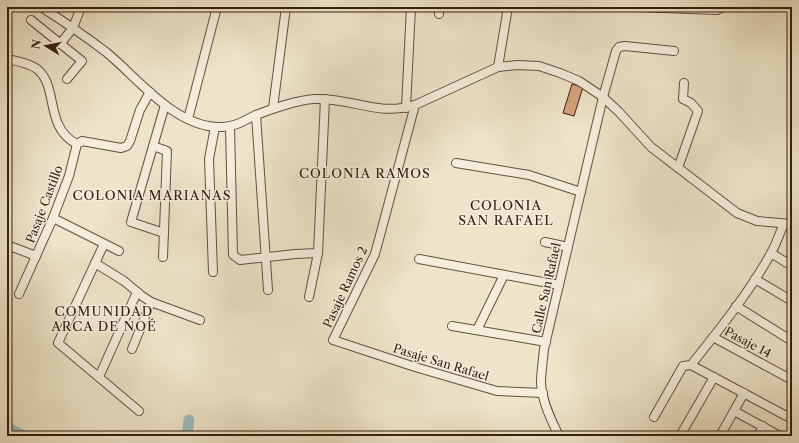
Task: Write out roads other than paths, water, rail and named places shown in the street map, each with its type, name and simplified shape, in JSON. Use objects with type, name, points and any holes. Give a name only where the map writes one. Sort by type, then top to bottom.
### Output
[{"type":"street","points":[[41,7],[106,52],[150,92],[176,113],[188,120],[215,127],[230,126],[273,108],[313,99],[325,99],[382,110],[406,108],[498,67],[517,65],[539,66],[578,81],[603,97],[619,112],[651,148],[743,216],[757,221],[788,224],[755,279],[691,365]]},
{"type":"street","points":[[60,44],[73,28],[81,7]]},
{"type":"street","points":[[188,120],[217,7]]},
{"type":"street","points":[[273,108],[286,7]]},
{"type":"street","points":[[406,108],[411,7]]},
{"type":"street","points":[[498,67],[508,7]]},
{"type":"street","points":[[637,7],[717,10],[723,7]]},
{"type":"street","points":[[31,20],[82,61],[67,80]]},
{"type":"street","name":"Calle San Rafael","points":[[559,436],[551,420],[541,383],[546,342],[580,192],[603,97],[616,51],[620,47],[625,46],[674,51]]},
{"type":"street","points":[[7,58],[37,69],[43,77],[49,91],[58,125],[68,138],[77,143],[82,141],[121,148],[127,146],[130,142],[140,110],[150,92]]},
{"type":"street","points":[[678,168],[698,111],[691,103],[683,99],[684,83]]},
{"type":"street","points":[[309,297],[318,253],[325,99]]},
{"type":"street","points":[[164,233],[131,222],[165,105]]},
{"type":"street","name":"Pasaje Ramos 2","points":[[333,340],[375,254],[415,105]]},
{"type":"street","points":[[256,115],[268,290]]},
{"type":"street","points":[[230,126],[233,255],[240,260],[318,253]]},
{"type":"street","points":[[214,272],[209,159],[215,127]]},
{"type":"street","name":"Pasaje Castillo","points":[[19,294],[54,218],[69,176],[77,143]]},
{"type":"street","points":[[153,146],[167,151],[163,257]]},
{"type":"street","points":[[456,163],[529,175],[580,192]]},
{"type":"street","points":[[54,218],[119,251]]},
{"type":"street","points":[[545,242],[568,247]]},
{"type":"street","points":[[104,244],[58,343],[139,411]]},
{"type":"street","points":[[7,245],[36,256]]},
{"type":"street","points":[[771,253],[792,266]]},
{"type":"street","points":[[419,259],[559,285]]},
{"type":"street","points":[[95,263],[124,281],[151,302],[200,320]]},
{"type":"street","points":[[477,330],[504,275]]},
{"type":"street","points":[[755,279],[792,300]]},
{"type":"street","points":[[99,377],[137,292]]},
{"type":"street","points":[[132,350],[151,302]]},
{"type":"street","points":[[736,306],[792,342]]},
{"type":"street","points":[[452,326],[546,342]]},
{"type":"street","name":"Pasaje 14","points":[[713,337],[792,380]]},
{"type":"street","name":"Pasaje San Rafael","points":[[333,340],[415,367],[497,391],[543,393]]},
{"type":"street","points":[[654,417],[683,366],[691,365],[792,419]]},
{"type":"street","points":[[680,436],[714,377]]},
{"type":"street","points":[[720,436],[744,393]]},
{"type":"street","points":[[734,410],[780,436]]},
{"type":"street","points":[[758,436],[763,426]]},
{"type":"waterway","points":[[187,436],[189,420]]},
{"type":"waterway","points":[[7,428],[25,436]]},
{"type":"district","name":"COLONIA RAMOS","points":[[365,173]]},
{"type":"district","name":"COLONIA MARIANAS","points":[[152,195]]},
{"type":"district","name":"COLONIA SAN RAFAEL","points":[[506,212]]},
{"type":"district","name":"COMUNIDAD ARCA DE NOÉ","points":[[104,318]]}]
